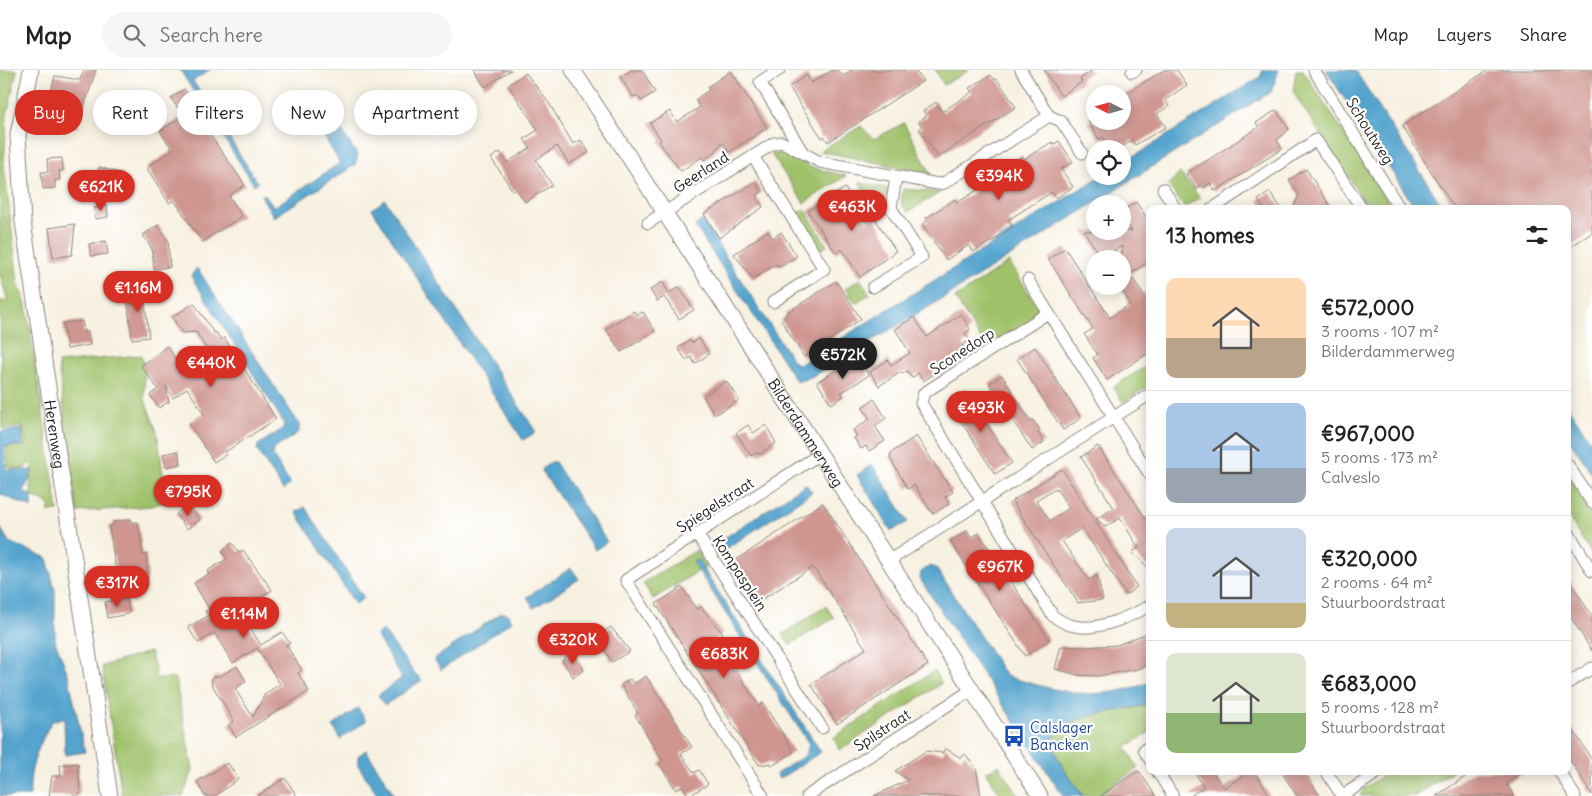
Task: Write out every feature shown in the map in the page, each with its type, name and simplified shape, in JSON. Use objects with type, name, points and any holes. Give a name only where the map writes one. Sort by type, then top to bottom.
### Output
[{"type":"street","name":"Herenweg","points":[[31,70],[18,134],[23,222],[110,796]]},
{"type":"street","name":"Bilderdammerweg","points":[[573,70],[973,689],[1040,796]]},
{"type":"street","points":[[779,70],[760,82],[802,151]]},
{"type":"street","points":[[1020,70],[1049,116],[1062,121],[1082,153]]},
{"type":"street","name":"Schoutweg","points":[[1314,70],[1398,205]]},
{"type":"street","name":"Geerland","points":[[648,223],[774,143],[782,142],[820,162],[896,178],[944,184],[1049,116]]},
{"type":"street","points":[[1218,205],[1316,140],[1359,205]]},
{"type":"street","name":"Geerland","points":[[753,156],[824,269],[773,302]]},
{"type":"street","points":[[873,287],[922,257],[891,208],[896,178]]},
{"type":"street","points":[[1163,189],[1173,205]]},
{"type":"street","points":[[1028,280],[1146,469]]},
{"type":"street","name":"Sconedorp","points":[[1048,313],[924,393],[921,403],[1053,616],[1070,626],[1096,626],[1128,617],[1146,608]]},
{"type":"street","points":[[890,560],[983,503],[1146,397]]},
{"type":"street","name":"Spiegelstraat","points":[[763,796],[626,580],[820,454]]},
{"type":"street","points":[[1571,470],[1592,503]]},
{"type":"street","name":"Kompasplein","points":[[697,534],[822,728]]},
{"type":"street","points":[[1571,537],[1592,571]]},
{"type":"street","points":[[1571,681],[1592,668]]},
{"type":"street","name":"Spilstraat","points":[[806,796],[973,689]]},
{"type":"street","points":[[1160,775],[1173,796]]},
{"type":"street","points":[[1329,775],[1342,796],[1374,775]]},
{"type":"street","points":[[1562,775],[1575,796]]},
{"type":"green space","points":[[0,70],[17,70],[7,115],[4,165],[18,282],[26,305],[58,511],[48,512],[50,505],[32,496],[29,472],[33,467],[29,463],[24,469],[8,468],[6,447],[25,445],[23,427],[2,429],[0,301],[8,301],[0,275]]},
{"type":"green space","points":[[935,70],[969,70],[944,85]]},
{"type":"green space","points":[[1296,70],[1303,70],[1390,204],[1366,205],[1293,92]]},
{"type":"green space","points":[[904,123],[931,174],[820,151],[861,126],[874,139]]},
{"type":"green space","points":[[788,153],[810,167],[846,176],[804,203],[771,154]]},
{"type":"green space","points":[[1180,173],[1200,198],[1188,205],[1183,205],[1168,185]]},
{"type":"green space","points":[[859,182],[888,189],[884,206],[873,205]]},
{"type":"green space","points":[[903,189],[941,192],[908,212],[901,204]]},
{"type":"green space","points":[[805,209],[827,246],[817,252],[795,215]]},
{"type":"green space","points":[[1009,262],[1041,312],[987,349],[955,298]]},
{"type":"green space","points":[[860,279],[870,294],[855,303],[845,289]]},
{"type":"green space","points":[[141,355],[145,368],[144,397],[157,432],[167,501],[152,506],[77,512],[58,363]]},
{"type":"green space","points":[[1146,366],[1146,388],[1123,402],[1113,387]]},
{"type":"green space","points":[[1571,480],[1592,515],[1592,555],[1571,521]]},
{"type":"green space","points":[[697,550],[707,566],[653,599],[643,583]]},
{"type":"green space","points":[[826,606],[834,618],[789,645],[783,634]]},
{"type":"green space","points":[[150,652],[156,679],[175,678],[193,770],[183,796],[122,796],[102,666]]},
{"type":"green space","points":[[934,671],[942,683],[840,750],[833,738]]},
{"type":"green space","points":[[1146,705],[1146,734],[1126,747],[1138,768],[1097,796],[1083,796],[1058,759],[1054,746],[1056,735],[1064,726],[1077,720]]},
{"type":"green space","points":[[999,765],[1019,796],[1002,796],[988,776],[986,772]]},
{"type":"green space","points":[[1384,775],[1447,775],[1415,796],[1360,796],[1364,788]]},
{"type":"water","points":[[180,70],[210,70],[193,81],[199,90],[193,90]]},
{"type":"water","points":[[1263,70],[1279,70],[1271,92],[1131,180],[1131,158],[1260,77]]},
{"type":"water","points":[[1326,70],[1355,70],[1441,205],[1413,205]]},
{"type":"water","points":[[344,134],[358,156],[355,165],[274,217],[261,196],[265,194],[274,207],[340,163],[323,135]]},
{"type":"water","points":[[222,135],[227,135],[258,183],[254,185]]},
{"type":"water","points":[[1087,185],[1123,185],[1107,195],[1086,195],[1086,208],[942,299],[811,377],[797,382],[695,226],[702,220],[793,361],[799,365]]},
{"type":"water","points":[[385,200],[536,432],[523,440],[372,209]]},
{"type":"water","points":[[197,268],[299,424],[299,432],[273,450],[273,456],[290,484],[283,490],[257,450],[258,445],[283,429],[284,423],[191,276]]},
{"type":"water","points":[[1571,412],[1592,443],[1592,474],[1571,442]]},
{"type":"water","points":[[22,429],[23,445],[4,447],[6,470],[33,470],[24,491],[32,496],[32,508],[0,494],[0,432]]},
{"type":"water","points":[[551,462],[555,462],[607,542],[595,550],[542,471]]},
{"type":"water","points":[[872,464],[908,522],[891,531],[857,475]]},
{"type":"water","points":[[806,484],[812,492],[726,549],[720,541]]},
{"type":"water","points":[[305,507],[364,598],[355,604],[296,512]]},
{"type":"water","points":[[0,527],[9,542],[47,558],[55,590],[55,641],[68,674],[85,752],[65,755],[64,717],[51,722],[33,767],[30,796],[0,796]]},
{"type":"water","points":[[697,559],[821,752],[779,779],[776,774],[806,755],[809,744],[693,562]]},
{"type":"water","points":[[930,566],[936,568],[1006,676],[1043,687],[1095,694],[1112,692],[1146,683],[1146,705],[1077,720],[1064,726],[1056,735],[1054,746],[1058,759],[1083,796],[1063,796],[920,579],[921,572]]},
{"type":"water","points":[[571,568],[579,579],[534,608],[527,597]]},
{"type":"water","points":[[501,613],[507,613],[512,621],[441,670],[434,659]]},
{"type":"water","points":[[383,630],[412,670],[422,680],[385,705],[378,695],[402,678],[376,635]]},
{"type":"water","points":[[358,708],[366,721],[340,739],[333,726]]},
{"type":"water","points":[[366,750],[395,796],[378,796],[358,765],[358,756]]},
{"type":"building","points":[[84,70],[96,70],[83,110],[83,90],[51,90],[55,76],[80,80]]},
{"type":"building","points":[[474,70],[511,70],[485,87]]},
{"type":"building","points":[[631,70],[642,70],[655,92],[641,101],[637,95],[633,97],[620,77]]},
{"type":"building","points":[[833,70],[838,70],[843,76],[852,70],[915,70],[923,81],[828,142],[824,136],[822,138],[789,87],[807,75],[811,83]]},
{"type":"building","points":[[1044,70],[1093,70],[1080,79],[1082,82],[1061,96]]},
{"type":"building","points":[[1164,70],[1177,70],[1187,85],[1165,100],[1169,106],[1157,114],[1166,127],[1135,145],[1132,140],[1105,140],[1103,137],[1099,139],[1094,130],[1131,130],[1131,90]]},
{"type":"building","points":[[1488,70],[1592,70],[1592,233],[1571,246],[1571,205],[1452,205],[1402,126]]},
{"type":"building","points":[[731,71],[767,128],[729,152],[722,142],[714,153],[704,160],[702,157],[681,171],[659,142],[661,140],[650,123],[670,111],[677,122],[700,107],[695,100],[709,90],[707,87]]},
{"type":"building","points":[[526,73],[549,103],[573,144],[581,140],[589,152],[569,164],[557,146],[536,160],[552,185],[525,202],[516,189],[513,191],[491,158],[500,152],[507,163],[530,148],[524,139],[538,130],[508,85]]},
{"type":"building","points":[[991,75],[995,80],[997,79],[1016,107],[938,157],[919,129],[922,127],[918,121],[927,116],[923,111],[936,102],[942,112],[972,92],[969,88]]},
{"type":"building","points":[[177,94],[177,107],[171,98]]},
{"type":"building","points":[[1276,110],[1289,129],[1277,140],[1282,149],[1215,191],[1210,183],[1203,188],[1201,185],[1196,189],[1186,174],[1259,127],[1256,123]]},
{"type":"building","points":[[177,120],[177,135],[210,135],[245,185],[229,196],[242,216],[202,242],[174,200],[169,203],[148,170],[148,166],[173,150],[163,135],[167,135],[167,126]]},
{"type":"building","points":[[1059,141],[1073,162],[1061,169],[1073,187],[1056,198],[1052,192],[1008,220],[1013,227],[989,243],[973,252],[969,245],[946,260],[922,224],[928,220],[926,218],[955,199],[957,203],[990,182],[995,177],[993,174],[1022,156],[1024,159],[1052,142],[1054,144]]},
{"type":"building","points":[[62,158],[63,171],[59,171],[60,180],[55,180],[55,188],[43,189],[41,172],[48,172],[47,159]]},
{"type":"building","points":[[99,167],[123,174],[118,190],[93,184]]},
{"type":"building","points":[[1306,169],[1329,205],[1295,205],[1299,195],[1289,180]]},
{"type":"building","points":[[755,182],[762,192],[756,196],[763,207],[719,238],[704,214]]},
{"type":"building","points":[[845,188],[866,221],[874,217],[896,251],[860,277],[842,249],[836,253],[808,211]]},
{"type":"building","points":[[1270,192],[1279,205],[1261,205],[1258,200]]},
{"type":"building","points":[[1136,202],[1146,217],[1146,264],[1131,273],[1131,250],[1122,250],[1122,246],[1116,250],[1096,250],[1090,240],[1131,240],[1131,205]]},
{"type":"building","points":[[107,206],[108,217],[95,219],[94,208]]},
{"type":"building","points":[[75,224],[72,255],[53,258],[49,228]]},
{"type":"building","points":[[158,225],[168,240],[170,267],[154,269],[152,249],[143,235]]},
{"type":"building","points":[[768,231],[773,238],[781,232],[797,256],[779,267],[777,264],[753,279],[734,254]]},
{"type":"building","points":[[106,241],[108,254],[91,256],[89,244]]},
{"type":"building","points":[[1065,248],[1086,281],[1086,295],[1095,295],[1110,318],[1130,304],[1125,295],[1131,295],[1131,276],[1144,296],[1146,295],[1146,355],[1107,380],[1093,358],[1098,355],[1084,334],[1093,329],[1048,259]]},
{"type":"building","points":[[836,281],[861,319],[804,357],[781,320],[786,316],[785,314]]},
{"type":"building","points":[[662,282],[669,293],[679,287],[694,310],[679,319],[664,297],[657,301],[650,290]]},
{"type":"building","points":[[143,287],[149,337],[132,339],[126,289]]},
{"type":"building","points":[[194,303],[214,333],[216,332],[221,340],[224,337],[276,419],[225,452],[227,454],[214,462],[189,423],[204,414],[187,388],[173,398],[166,386],[169,403],[159,408],[150,395],[158,389],[141,366],[167,346],[182,368],[207,350],[196,332],[182,333],[172,317]]},
{"type":"building","points":[[634,311],[637,315],[643,312],[655,331],[621,352],[606,329]]},
{"type":"building","points":[[961,314],[970,329],[965,334],[970,340],[962,345],[968,353],[923,381],[918,373],[912,378],[907,371],[902,374],[901,372],[879,386],[870,372],[888,360],[891,365],[910,353],[895,329],[914,317],[927,337]]},
{"type":"building","points":[[82,321],[84,333],[88,332],[90,345],[67,349],[63,323]]},
{"type":"building","points":[[699,338],[709,354],[695,364],[691,357],[686,360],[678,348],[690,340],[692,343]]},
{"type":"building","points":[[1035,347],[1081,418],[1063,430],[1017,359]]},
{"type":"building","points":[[857,357],[869,375],[841,393],[844,396],[831,404],[817,382]]},
{"type":"building","points":[[1002,375],[1031,422],[1033,420],[1040,430],[1038,432],[1044,442],[1032,450],[989,384]]},
{"type":"building","points":[[726,381],[739,400],[715,415],[703,396]]},
{"type":"building","points":[[966,392],[1012,463],[995,474],[949,403]]},
{"type":"building","points":[[874,399],[886,418],[875,426],[885,441],[869,451],[866,446],[861,449],[854,438],[857,436],[853,430],[870,419],[862,407]]},
{"type":"building","points":[[748,425],[753,433],[766,425],[776,443],[760,454],[755,453],[751,456],[736,433]]},
{"type":"building","points":[[916,436],[953,492],[945,497],[949,504],[933,514],[914,485],[908,489],[890,458],[891,453]]},
{"type":"building","points":[[1098,446],[1146,519],[1146,565],[1132,552],[1139,548],[1120,518],[1105,527],[1096,519],[1114,508],[1081,457]]},
{"type":"building","points":[[178,451],[181,464],[166,467],[163,454]]},
{"type":"building","points":[[1062,469],[1137,587],[1126,595],[1082,528],[1062,541],[1089,580],[1097,575],[1103,600],[1078,603],[1012,501]],"holes":[[[1056,488],[1069,508],[1050,521],[1036,500]]]},
{"type":"building","points":[[823,503],[928,665],[837,724],[811,684],[866,649],[823,582],[813,567],[758,602],[733,562]]},
{"type":"building","points":[[189,505],[200,520],[187,529],[176,514]]},
{"type":"building","points":[[131,519],[132,523],[138,522],[143,555],[146,554],[148,579],[127,583],[125,571],[116,572],[109,526],[114,525],[113,522]]},
{"type":"building","points":[[967,531],[971,538],[979,533],[1049,640],[1025,656],[950,541]]},
{"type":"building","points":[[232,543],[239,552],[243,550],[272,590],[259,598],[261,600],[240,612],[261,645],[282,632],[290,643],[286,645],[302,670],[298,673],[309,691],[236,737],[228,725],[234,721],[211,683],[213,677],[220,676],[237,666],[246,681],[235,689],[253,717],[265,694],[280,684],[257,648],[233,663],[214,633],[198,643],[188,627],[208,616],[205,611],[209,609],[194,583],[209,574],[207,571],[227,559],[222,551]]},
{"type":"building","points":[[1571,583],[1592,616],[1592,651],[1571,618]]},
{"type":"building","points":[[682,587],[697,610],[701,607],[723,634],[716,639],[759,706],[763,703],[794,752],[772,766],[771,763],[759,765],[656,604]]},
{"type":"building","points":[[127,598],[129,614],[107,618],[105,602]]},
{"type":"building","points":[[611,627],[630,651],[612,662],[603,648],[606,646],[599,635]]},
{"type":"building","points":[[1146,634],[1146,665],[1137,669],[1098,676],[1078,675],[1055,669],[1061,646],[1117,645]]},
{"type":"building","points":[[573,652],[584,670],[573,677],[562,660]]},
{"type":"building","points":[[646,676],[692,747],[681,754],[694,773],[699,770],[708,784],[689,796],[682,786],[676,790],[659,763],[663,761],[635,715],[638,713],[621,685],[630,679],[634,684]]},
{"type":"building","points":[[1571,727],[1592,760],[1592,795],[1571,762]]},
{"type":"building","points":[[945,748],[961,758],[965,754],[976,768],[981,796],[874,796],[908,780],[895,771],[926,751],[943,753]]},
{"type":"building","points":[[78,763],[80,791],[78,796],[49,796],[52,776],[61,776],[60,765]]},
{"type":"building","points":[[228,763],[238,779],[215,796],[205,796],[197,782]]},
{"type":"building","points":[[1139,771],[1156,796],[1100,796],[1133,774]]},
{"type":"building","points":[[1196,775],[1215,775],[1224,788],[1242,777],[1241,775],[1257,775],[1270,796],[1190,796],[1204,787]]},
{"type":"building","points":[[1284,775],[1307,775],[1320,796],[1297,796]]},
{"type":"building","points":[[1468,775],[1519,775],[1506,783],[1514,796],[1436,796]]},
{"type":"building","points":[[285,778],[297,796],[257,796]]},
{"type":"place","name":"Calslager Bancken","points":[[1014,736]]}]
